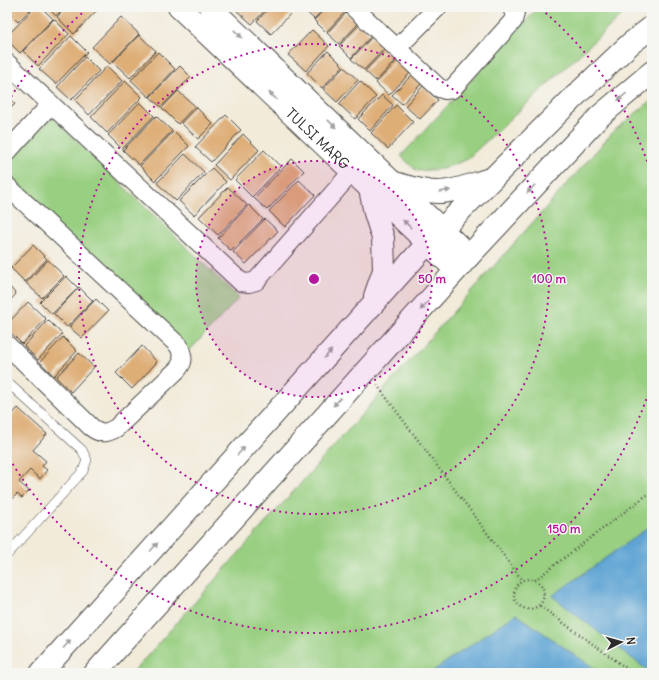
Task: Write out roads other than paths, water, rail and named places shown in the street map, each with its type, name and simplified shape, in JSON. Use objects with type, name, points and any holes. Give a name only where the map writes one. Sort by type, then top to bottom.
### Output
[{"type":"street","name":"TULSI MARG","points":[[179,7],[370,189],[435,236],[463,263]]},
{"type":"street","name":"TULSI MARG","points":[[210,7],[394,183],[435,236]]},
{"type":"street","points":[[354,7],[439,88],[445,90],[452,89],[513,21],[515,12],[511,7]]},
{"type":"street","points":[[397,48],[438,7]]},
{"type":"street","points":[[41,673],[435,236],[578,92],[630,44],[652,27]]},
{"type":"street","points":[[7,63],[241,282],[249,283],[256,281],[352,172]]},
{"type":"street","points":[[95,673],[463,263],[600,116],[652,72]]},
{"type":"street","points":[[7,152],[51,104]]},
{"type":"street","points":[[394,183],[421,190],[439,192],[461,188],[492,179]]},
{"type":"street","points":[[7,186],[179,346],[183,356],[182,364],[116,428],[108,433],[98,432],[91,427],[7,345]]},
{"type":"street","points":[[370,189],[375,213],[383,238],[384,270],[372,305]]},
{"type":"lane","points":[[7,555],[83,471],[87,460],[82,450],[9,387]]},
{"type":"water","points":[[652,525],[652,673],[651,673],[552,596]]},
{"type":"water","points":[[516,614],[601,673],[430,673]]}]
